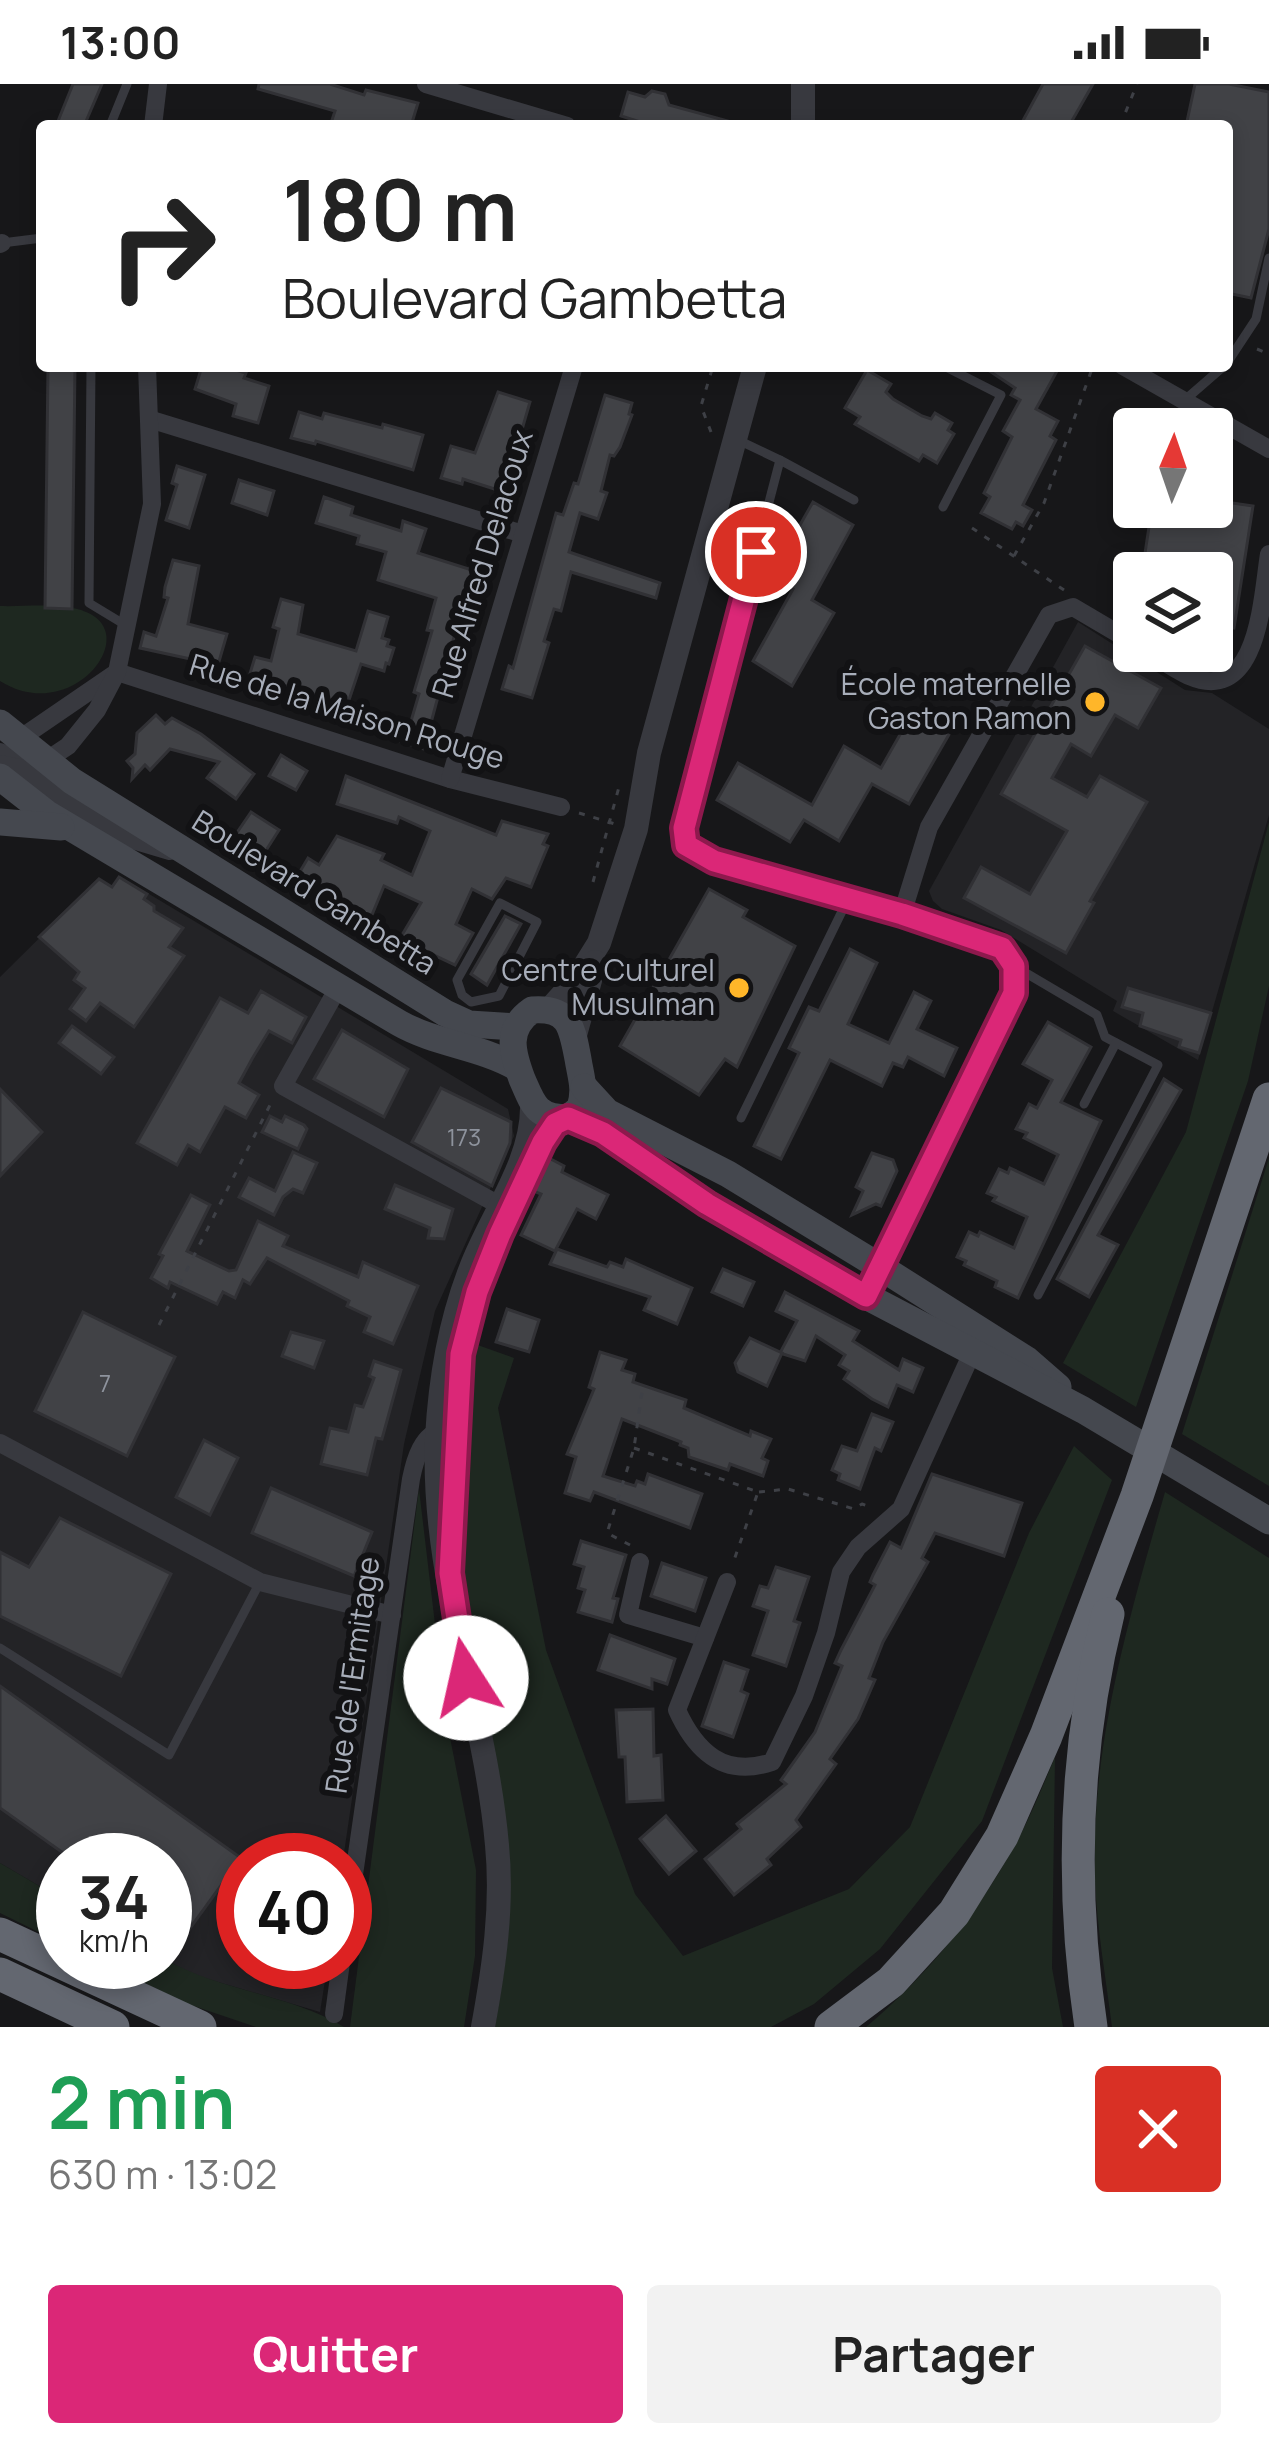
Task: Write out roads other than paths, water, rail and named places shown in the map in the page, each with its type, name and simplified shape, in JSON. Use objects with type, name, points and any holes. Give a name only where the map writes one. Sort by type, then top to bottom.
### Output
[{"type":"highway","points":[[831,2027],[891,1982],[954,1913],[1002,1836],[1046,1736],[1137,1496],[1269,1100]]},
{"type":"highway","points":[[1091,2027],[1080,1940],[1078,1786],[1095,1669],[1137,1496]]},
{"type":"highway","points":[[0,1934],[200,2027]]},
{"type":"highway","points":[[0,1974],[113,2027]]},
{"type":"main road","name":"Boulevard Gambetta","points":[[8,760],[85,790],[184,852],[453,1004],[469,1024],[516,1027]]},
{"type":"main road","points":[[8,760],[71,828],[412,1030],[487,1052],[516,1067]]},
{"type":"main road","points":[[0,822],[71,828]]},
{"type":"main road","points":[[565,1118],[580,1108],[584,1087],[575,1035],[564,1016],[532,1010],[516,1027],[512,1048],[532,1106],[548,1116],[603,1133],[707,1204],[866,1296],[977,1342]]},
{"type":"main road","points":[[584,1087],[607,1112],[728,1174],[882,1268],[977,1342],[1269,1522]]},
{"type":"street","points":[[155,120],[158,84]]},
{"type":"street","points":[[426,84],[547,120]]},
{"type":"street","points":[[803,84],[803,120]]},
{"type":"street","points":[[8,760],[68,746],[97,710],[117,672],[152,504],[147,372]]},
{"type":"street","name":"Rue Alfred Delacoux","points":[[450,779],[572,372]]},
{"type":"street","points":[[575,1035],[609,902],[636,829],[649,753],[752,372]]},
{"type":"street","points":[[1135,372],[1269,449]]},
{"type":"street","points":[[149,419],[523,534]]},
{"type":"street","points":[[1233,671],[1246,662],[1255,637],[1269,554]]},
{"type":"street","points":[[902,914],[929,827],[1049,615],[1072,607],[1113,631]]},
{"type":"street","points":[[8,760],[117,672]]},
{"type":"street","name":"Rue de la Maison Rouge","points":[[117,672],[450,779],[561,807]]},
{"type":"street","points":[[1182,672],[1192,678],[1219,680],[1231,672]]},
{"type":"street","points":[[609,902],[620,825],[649,753]]},
{"type":"street","points":[[8,760],[133,837],[184,852]]},
{"type":"street","points":[[684,828],[686,845],[714,861],[902,914],[1002,948],[1014,966],[1014,993],[866,1296]]},
{"type":"street","points":[[549,1010],[576,980],[599,943]]},
{"type":"street","points":[[339,986],[284,1091],[499,1204]]},
{"type":"street","name":"Rue de l'Ermitage","points":[[483,2027],[495,1946],[497,1845],[460,1648],[440,1495],[458,1305],[527,1140],[532,1106]]},
{"type":"street","name":"Rue de l'Ermitage","points":[[360,1833],[414,1463],[419,1451],[446,1429],[477,1292],[543,1142],[565,1118]]},
{"type":"street","points":[[727,1582],[677,1710],[690,1739],[722,1763],[749,1770],[772,1762],[804,1696],[841,1572],[859,1546],[901,1509],[977,1342]]},
{"type":"street","points":[[0,1443],[260,1582],[392,1615]]},
{"type":"street","points":[[640,1562],[628,1615],[705,1638]]},
{"type":"street","points":[[334,2014],[337,1989]]},
{"type":"lane","points":[[112,120],[127,84]]},
{"type":"lane","points":[[1,244],[36,239]]},
{"type":"lane","points":[[1233,352],[1256,319],[1269,258]]},
{"type":"lane","points":[[91,372],[89,603],[127,626]]},
{"type":"lane","points":[[943,507],[1001,395],[956,372]]},
{"type":"lane","points":[[1186,399],[1216,372]]},
{"type":"lane","points":[[735,438],[854,500]]},
{"type":"lane","points":[[684,828],[779,460]]},
{"type":"lane","points":[[741,1118],[848,899]]},
{"type":"lane","points":[[500,903],[536,922],[499,996],[453,1004],[457,980],[500,903]]},
{"type":"lane","points":[[1014,966],[1097,1015],[1106,1037],[1158,1065],[1038,1295]]},
{"type":"lane","points":[[1084,1104],[1117,1042]]},
{"type":"lane","points":[[0,1648],[169,1755],[260,1582]]},
{"type":"place","name":"École maternelle Gaston Ramon","points":[[1095,702]]},
{"type":"place","name":"Centre Culturel Musulman","points":[[739,988]]}]
